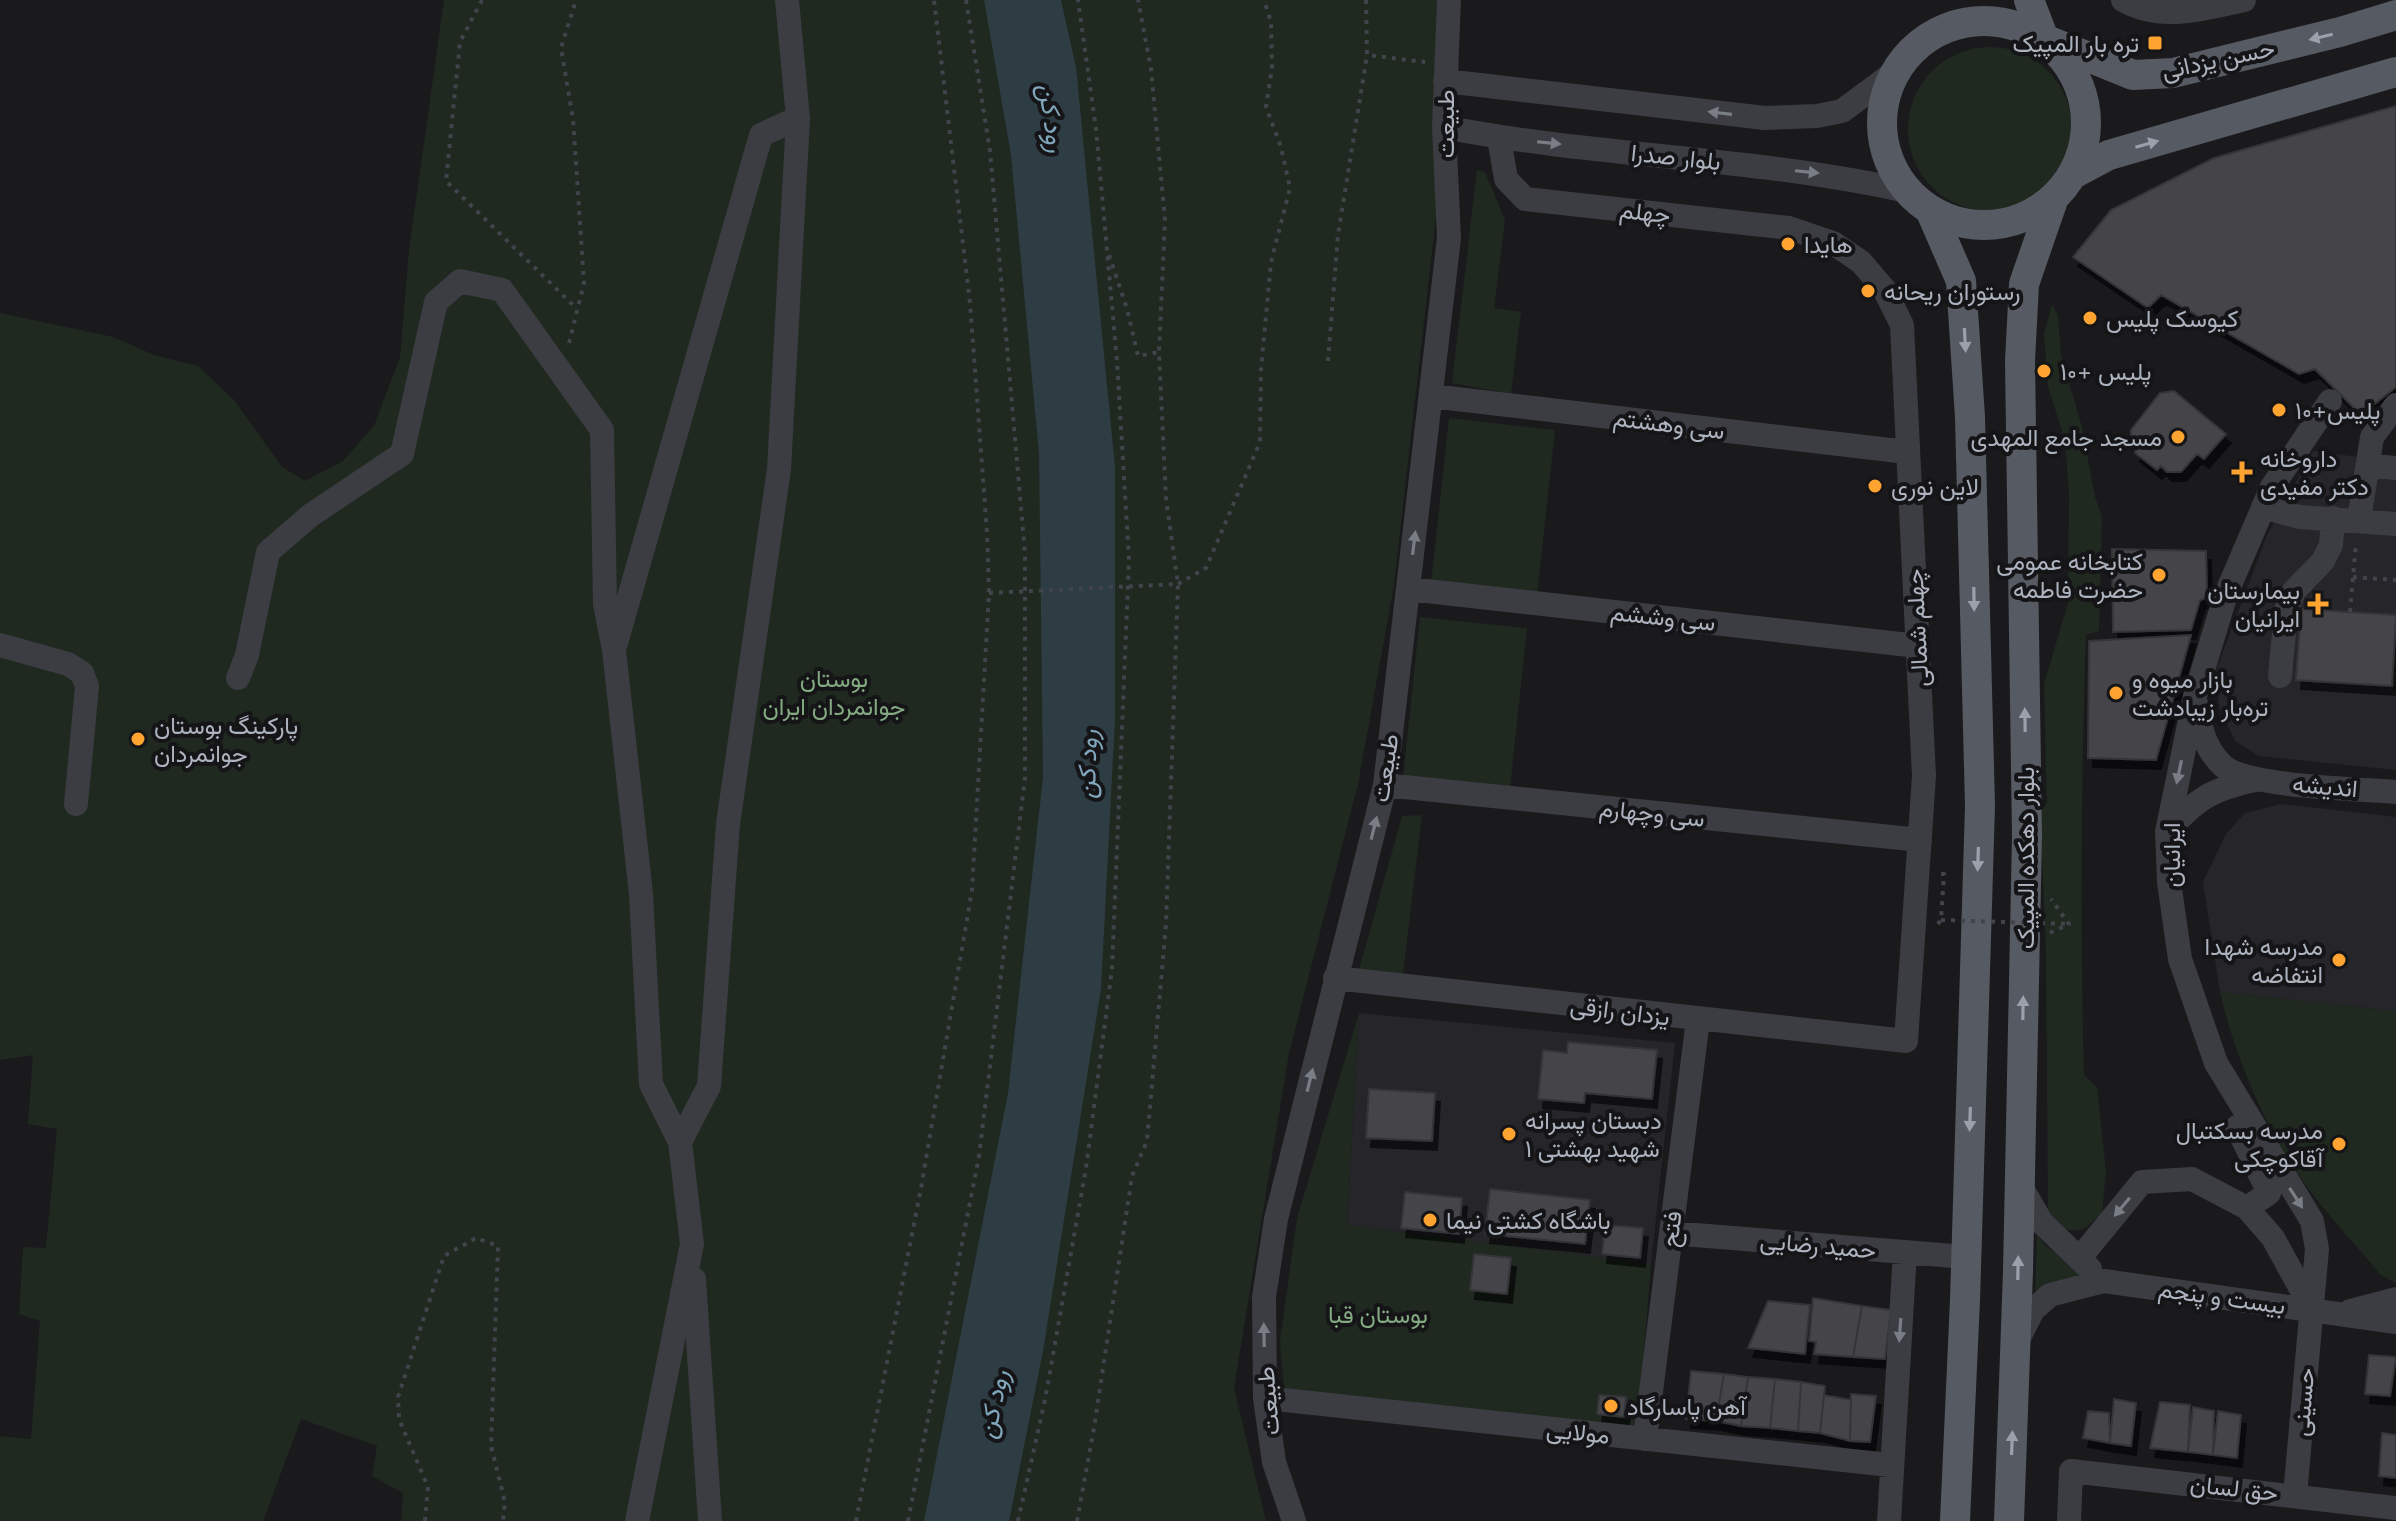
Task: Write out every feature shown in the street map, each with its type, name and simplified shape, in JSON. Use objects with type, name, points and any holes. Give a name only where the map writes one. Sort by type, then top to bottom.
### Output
[{"type":"main road","points":[[1922,42],[1947,0]]},
{"type":"main road","points":[[2029,0],[2044,39]]},
{"type":"main road","name":"حسن یزدانی","points":[[2044,39],[2133,75],[2173,73],[2396,15]]},
{"type":"main road","points":[[1982,21],[2015,25],[2044,39],[2066,60],[2081,86],[2087,115],[2085,145],[2075,173],[2053,200],[2026,218],[1994,226],[1962,224],[1931,212],[1907,191],[1889,164],[1881,133],[1883,101],[1896,71],[1907,55],[1922,42],[1951,26],[1982,21]]},
{"type":"main road","points":[[2075,173],[2109,155],[2396,72]]},
{"type":"main road","name":"بلوار دهکده المپیک","points":[[2009,1521],[2027,836],[2020,361],[2024,284],[2053,200]]},
{"type":"main road","name":"بلوار دهکده المپیک","points":[[1931,212],[1961,281],[1970,417],[1980,806],[1955,1521]]},
{"type":"street","points":[[680,1142],[709,1086],[728,824],[779,469],[798,118],[787,0]]},
{"type":"street","name":"طبیعت","points":[[1294,1521],[1274,1462],[1265,1398],[1264,1297],[1276,1219],[1385,785],[1449,238],[1444,127],[1449,0]]},
{"type":"street","points":[[2123,0],[2151,12],[2196,11],[2244,0]]},
{"type":"street","name":"بلوار صدرا","points":[[1445,73],[1765,118],[1817,116],[1842,111],[1896,71]]},
{"type":"street","points":[[614,650],[761,135],[798,118]]},
{"type":"street","name":"بلوار صدرا","points":[[1444,127],[1499,138],[1825,174],[1907,191]]},
{"type":"street","name":"چهلم","points":[[1499,138],[1506,179],[1525,199],[1789,228],[1833,243]]},
{"type":"street","name":"چهلم شمالی","points":[[1833,243],[1861,262],[1884,289],[1902,325],[1924,776],[1906,1041]]},
{"type":"street","points":[[238,678],[247,655],[268,552],[311,515],[402,454],[436,302],[460,281],[502,290],[602,430],[605,604],[614,650],[641,894],[651,1084],[680,1142],[692,1244],[710,1521]]},
{"type":"street","name":"سی وهشتم","points":[[1431,396],[1907,452]]},
{"type":"street","name":"ایرانیان","points":[[2312,1309],[2317,1249],[2312,1221],[2216,1063],[2180,959],[2169,882],[2167,832],[2195,696],[2226,594],[2272,487],[2330,401]]},
{"type":"street","points":[[2359,520],[2372,437],[2396,405]]},
{"type":"street","points":[[2368,465],[2396,468]]},
{"type":"street","points":[[2263,507],[2299,517],[2396,524]]},
{"type":"street","points":[[2280,676],[2286,611],[2294,591],[2323,561],[2331,545],[2333,518]]},
{"type":"street","name":"سی وششم","points":[[1409,589],[1918,646]]},
{"type":"street","points":[[0,645],[68,664],[82,673],[87,686],[76,804]]},
{"type":"street","points":[[2195,696],[2208,748],[2226,768],[2255,780]]},
{"type":"street","points":[[2167,832],[2191,805],[2224,787],[2255,780]]},
{"type":"street","name":"اندیشه","points":[[2255,780],[2396,792]]},
{"type":"street","name":"سی وچهارم","points":[[1385,785],[1920,840]]},
{"type":"street","name":"یزدان رازقی","points":[[1335,978],[1906,1041]]},
{"type":"street","name":"فتح","points":[[1645,1439],[1698,1020]]},
{"type":"street","points":[[2211,1047],[2210,1072],[2269,1193],[2247,1208]]},
{"type":"street","points":[[2079,1259],[2142,1182],[2192,1179],[2247,1208],[2273,1238],[2312,1309]]},
{"type":"street","points":[[2019,1183],[2042,1223],[2104,1281]]},
{"type":"street","name":"حمید رضایی","points":[[1671,1233],[1966,1257]]},
{"type":"street","points":[[637,1521],[692,1244]]},
{"type":"street","points":[[1889,1521],[1905,1252]]},
{"type":"street","points":[[2015,1346],[2033,1310],[2050,1295],[2104,1281]]},
{"type":"street","name":"بیست و پنجم","points":[[2104,1281],[2396,1322]]},
{"type":"street","name":"بیست و پنجم","points":[[2340,1314],[2396,1299]]},
{"type":"street","name":"حسینی","points":[[2295,1495],[2312,1309]]},
{"type":"street","name":"مولایی","points":[[1265,1398],[1890,1465]]},
{"type":"street","name":"حق لسان","points":[[2069,1521],[2071,1471],[2295,1495],[2338,1511],[2396,1508]]},
{"type":"path","points":[[482,0],[460,42],[446,181],[577,309]]},
{"type":"path","points":[[561,372],[584,283],[573,119],[561,48],[576,0]]},
{"type":"path","points":[[856,1521],[921,1188],[972,890],[989,593],[970,303],[934,0]]},
{"type":"path","points":[[908,1521],[979,1156],[1025,778],[1025,554],[990,151],[966,0]]},
{"type":"path","points":[[1018,1521],[1045,1400],[1086,1168],[1112,969],[1129,560],[1107,249],[1096,129],[1078,0]]},
{"type":"path","points":[[1077,1521],[1132,1176],[1147,1141],[1166,924],[1178,584],[1166,499],[1159,352],[1165,220],[1151,69],[1138,0]]},
{"type":"path","points":[[989,593],[1178,584],[1206,568],[1260,442],[1261,369],[1271,262],[1290,188],[1281,147],[1266,107],[1272,67],[1271,22],[1264,0]]},
{"type":"path","points":[[1328,361],[1338,235],[1367,55],[1366,0]]},
{"type":"path","points":[[1367,55],[1445,73]]},
{"type":"path","points":[[1107,249],[1127,309],[1138,356],[1159,352]]},
{"type":"path","points":[[2350,612],[2359,520]]},
{"type":"path","points":[[2353,577],[2396,580]]},
{"type":"path","points":[[1944,874],[1941,920],[2069,924]]},
{"type":"path","points":[[425,1521],[428,1487],[399,1419],[398,1397],[444,1256],[476,1238],[498,1246],[491,1446],[505,1502],[503,1521]]},
{"type":"shaded area","name":"بیمارستان ایرانیان","points":[[2313,451],[2396,462],[2396,770],[2259,756],[2235,741],[2220,710],[2215,673],[2267,535]]},
{"type":"shaded area","points":[[2281,804],[2396,817],[2396,1011],[2220,992],[2203,882],[2226,834],[2245,813]]},
{"type":"shaded area","name":"دبستان پسرانه شهید بهشتی ۱","points":[[1359,1013],[1675,1043],[1651,1264],[1347,1225]]},
{"type":"green space","name":"بوستان جوانمردان ایران","points":[[444,0],[1446,0],[1440,181],[1394,585],[1358,784],[1289,1053],[1234,1388],[1266,1521],[401,1521],[403,1493],[372,1476],[377,1446],[301,1419],[263,1521],[0,1521],[0,1436],[31,1439],[40,1321],[19,1314],[23,1247],[46,1248],[57,1129],[28,1124],[33,1055],[0,1060],[0,313],[113,337],[154,355],[198,366],[234,400],[282,467],[305,481],[343,461],[374,426],[400,357],[409,250]]},
{"type":"green space","points":[[1990,47],[2021,53],[2048,71],[2066,98],[2072,129],[2066,160],[2048,187],[2021,205],[1990,211],[1959,205],[1932,187],[1914,160],[1908,129],[1914,98],[1932,71],[1959,53]]},
{"type":"green space","points":[[1477,170],[1485,172],[1505,220],[1494,308],[1521,312],[1511,394],[1452,383]]},
{"type":"green space","points":[[2052,304],[2058,316],[2061,355],[2082,427],[2095,497],[2102,516],[2099,631],[2086,635],[2082,910],[2084,1075],[2097,1087],[2106,1172],[2102,1213],[2086,1227],[2077,1230],[2057,1226],[2048,1210],[2046,951],[2040,812],[2047,803],[2044,684],[2068,603],[2069,495],[2065,441],[2048,386],[2044,334]]},
{"type":"green space","points":[[1449,418],[1555,430],[1537,595],[1431,584]]},
{"type":"green space","points":[[1420,617],[1527,628],[1510,788],[1403,777]]},
{"type":"green space","points":[[1422,815],[1403,974],[1359,969],[1402,816]]},
{"type":"green space","name":"مدرسه بسکتبال آقاکوچکی","points":[[2220,992],[2396,1011],[2396,1283],[2381,1275],[2323,1208],[2277,1140],[2243,1068]]},
{"type":"green space","name":"بوستان قبا","points":[[1359,1013],[1347,1225],[1651,1264],[1638,1427],[1284,1389],[1280,1341],[1297,1218]]},
{"type":"green space","points":[[2037,1235],[2047,1247],[2087,1275],[2035,1299]]},
{"type":"water","name":"رود کن","points":[[984,0],[1061,0],[1076,67],[1115,467],[1115,719],[1101,989],[1043,1351],[1009,1521],[924,1521],[1008,1093],[1043,777],[1039,453],[1011,155]]},
{"type":"building","points":[[2396,106],[2396,387],[2361,415],[2315,369],[2299,374],[2161,295],[2148,308],[2073,257],[2111,210],[2214,158]]},
{"type":"building","points":[[2174,391],[2226,434],[2204,459],[2197,454],[2181,472],[2167,472],[2161,466],[2157,470],[2135,453],[2137,448],[2131,444],[2131,430],[2160,393]]},
{"type":"building","name":"کتابخانه عمومی حضرت فاطمه","points":[[2112,549],[2206,551],[2207,598],[2200,600],[2191,630],[2113,632]]},
{"type":"building","points":[[2301,609],[2396,615],[2392,686],[2296,680]]},
{"type":"building","points":[[2191,635],[2156,760],[2088,758],[2089,641]]},
{"type":"building","points":[[1568,1042],[1657,1050],[1652,1099],[1585,1093],[1584,1103],[1538,1099],[1543,1050],[1567,1053]]},
{"type":"building","points":[[1369,1089],[1435,1093],[1432,1141],[1366,1138]]},
{"type":"building","points":[[1490,1189],[1590,1200],[1585,1244],[1485,1234]]},
{"type":"building","points":[[1405,1192],[1462,1198],[1459,1234],[1401,1228]]},
{"type":"building","points":[[1605,1225],[1643,1228],[1640,1258],[1602,1254]]},
{"type":"building","points":[[1474,1254],[1511,1258],[1507,1294],[1470,1290]]},
{"type":"building","points":[[1813,1298],[1862,1306],[1853,1357],[1814,1354],[1816,1342],[1809,1341]]},
{"type":"building","points":[[1768,1301],[1810,1305],[1805,1354],[1748,1348]]},
{"type":"building","points":[[1862,1306],[1891,1310],[1885,1359],[1853,1357]]},
{"type":"building","points":[[2369,1355],[2396,1357],[2390,1396],[2365,1394]]},
{"type":"building","points":[[1691,1371],[1724,1374],[1716,1421],[1686,1419]]},
{"type":"building","points":[[1724,1374],[1748,1377],[1741,1426],[1716,1421]]},
{"type":"building","points":[[1748,1377],[1775,1379],[1770,1428],[1741,1426]]},
{"type":"building","points":[[1775,1379],[1801,1382],[1798,1431],[1770,1428]]},
{"type":"building","points":[[1801,1382],[1825,1386],[1820,1433],[1798,1431]]},
{"type":"building","points":[[1851,1394],[1876,1396],[1870,1442],[1850,1441]]},
{"type":"building","name":"آهن پاسارگاد","points":[[1599,1395],[1626,1397],[1624,1417],[1597,1414]]},
{"type":"building","points":[[1824,1395],[1851,1400],[1850,1441],[1820,1433]]},
{"type":"building","points":[[2114,1399],[2136,1403],[2131,1446],[2110,1443]]},
{"type":"building","points":[[2160,1402],[2190,1405],[2188,1452],[2150,1448]]},
{"type":"building","points":[[2193,1407],[2214,1411],[2213,1455],[2188,1452]]},
{"type":"building","points":[[2088,1411],[2109,1413],[2110,1443],[2083,1438]]},
{"type":"building","points":[[2218,1411],[2241,1415],[2237,1458],[2213,1455]]},
{"type":"building","points":[[2382,1433],[2396,1435],[2396,1478],[2379,1476]]},
{"type":"place","name":"تره بار المپیک","points":[[2155,43]]},
{"type":"place","name":"هایدا","points":[[1788,244]]},
{"type":"place","name":"رستوران ریحانه","points":[[1868,291]]},
{"type":"place","name":"کیوسک پلیس","points":[[2090,318]]},
{"type":"place","name":"پلیس +۱۰","points":[[2044,371]]},
{"type":"place","name":"پلیس+۱۰","points":[[2279,410]]},
{"type":"place","name":"مسجد جامع المهدی","points":[[2178,437]]},
{"type":"place","name":"داروخانه دکتر مفیدی","points":[[2242,472]]},
{"type":"place","name":"لاین نوری","points":[[1875,486]]},
{"type":"place","name":"کتابخانه عمومی حضرت فاطمه","points":[[2159,575]]},
{"type":"place","name":"بیمارستان ایرانیان","points":[[2318,604]]},
{"type":"place","name":"بازار میوه و تره‌بار زیبادشت","points":[[2116,693]]},
{"type":"place","name":"پارکینگ بوستان جوانمردان","points":[[138,739]]},
{"type":"place","name":"مدرسه شهدا انتفاضه","points":[[2339,960]]},
{"type":"place","name":"دبستان پسرانه شهید بهشتی ۱","points":[[1509,1134]]},
{"type":"place","name":"مدرسه بسکتبال آقاکوچکی","points":[[2339,1144]]},
{"type":"place","name":"باشگاه کشتی نیما","points":[[1430,1220]]},
{"type":"place","name":"آهن پاسارگاد","points":[[1611,1406]]}]
